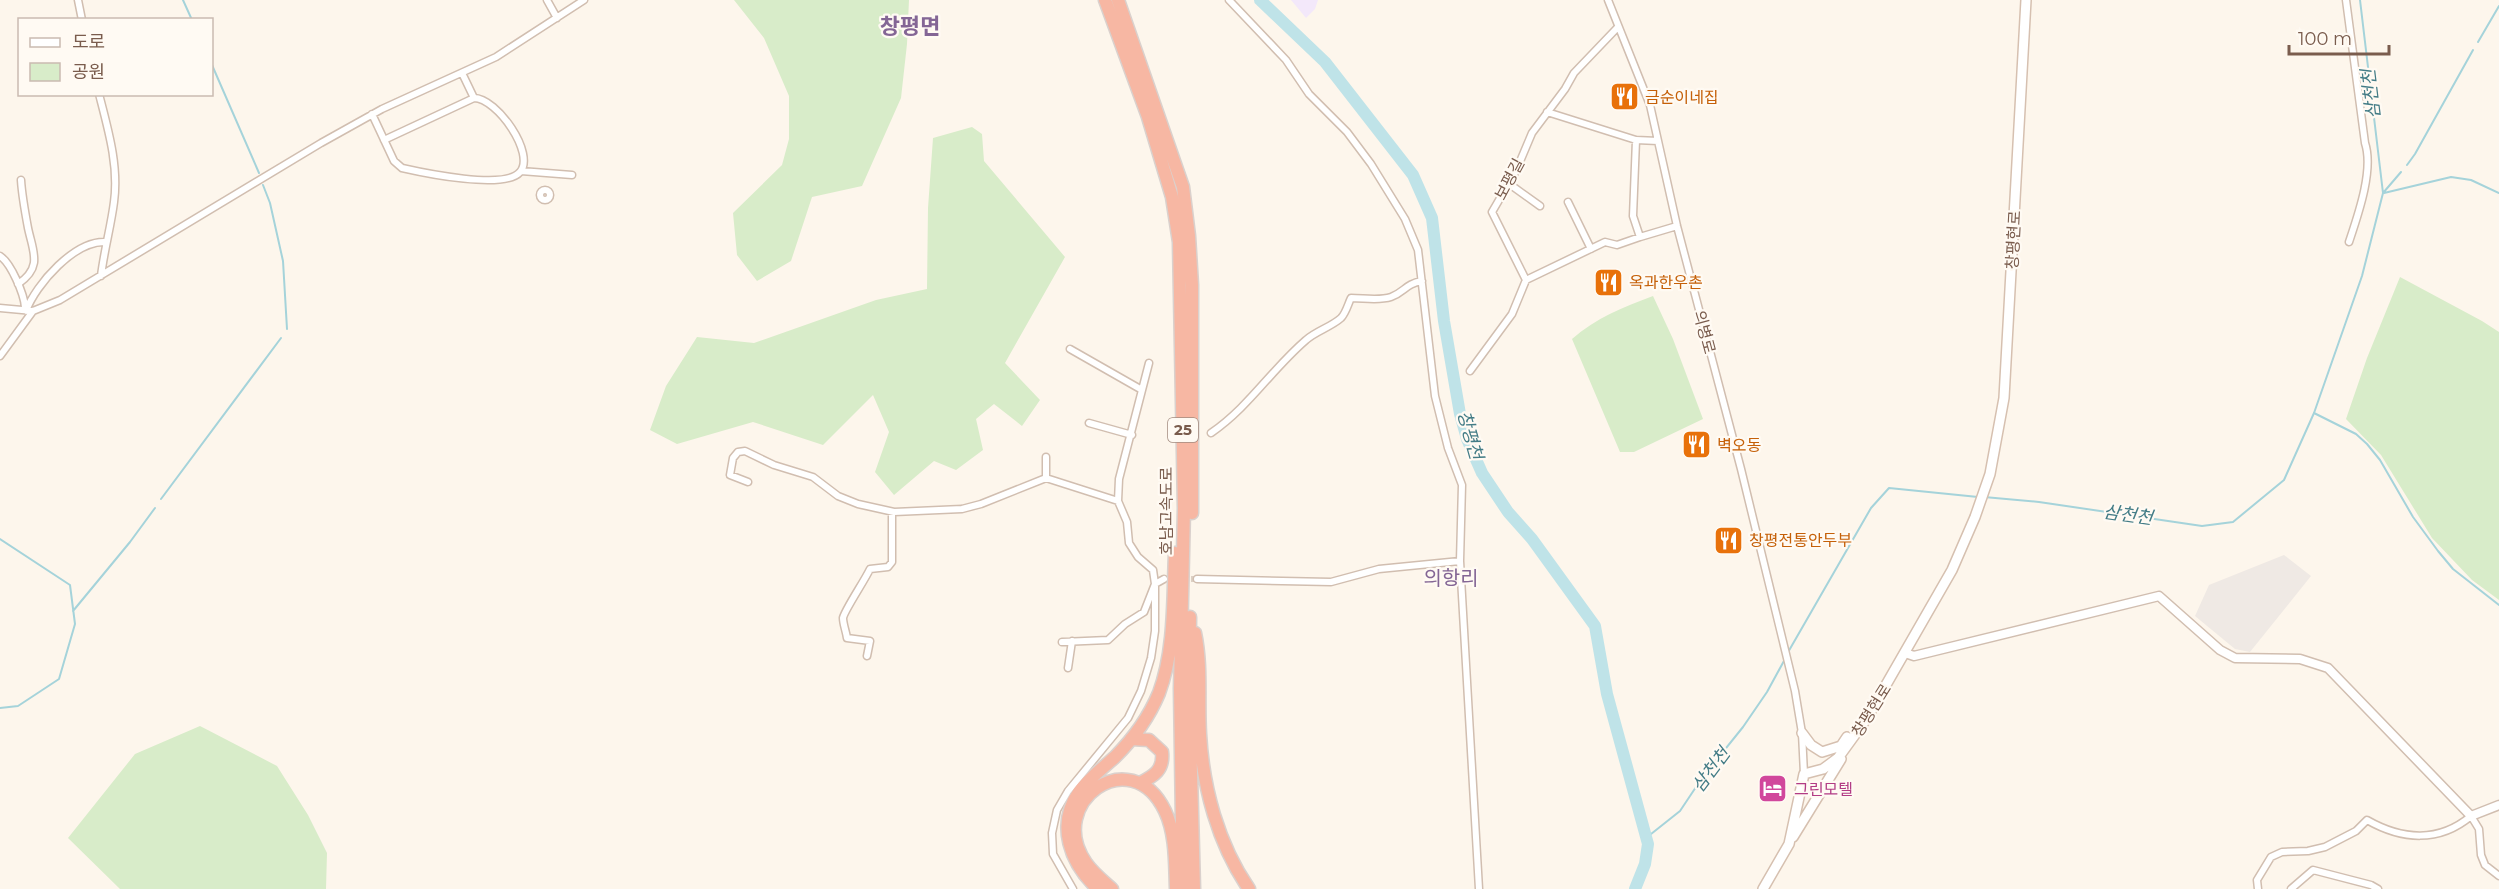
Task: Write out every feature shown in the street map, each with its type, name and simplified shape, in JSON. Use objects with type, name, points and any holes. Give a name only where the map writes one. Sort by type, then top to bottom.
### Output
[{"type":"highway","name":"호남고속도로","points":[[1105,0],[1148,117],[1172,197],[1179,242],[1184,508],[1180,689],[1184,872],[1194,889]]},
{"type":"highway","name":"호남고속도로","points":[[1118,0],[1183,187],[1189,236],[1192,285],[1192,428],[1189,696],[1183,889]]},
{"type":"highway","points":[[1098,889],[1079,869],[1071,851],[1068,813],[1080,791],[1131,739],[1148,715],[1159,692],[1171,638],[1175,543],[1184,508]]},
{"type":"highway","points":[[1190,612],[1199,654],[1202,760],[1210,805],[1225,844],[1249,889]]},
{"type":"highway","points":[[1131,739],[1149,740],[1162,752],[1161,769],[1156,775],[1140,783]]},
{"type":"highway","points":[[1112,889],[1086,863],[1077,847],[1077,812],[1085,797],[1098,785],[1111,780],[1124,779],[1140,783],[1155,796],[1165,811],[1184,872]]},
{"type":"highway","name":"25","points":[[1176,889],[1184,872]]},
{"type":"main road","name":"창평현로","points":[[1804,774],[1823,769],[1838,758],[1876,704],[1952,570],[1975,517],[1988,478],[2004,398],[2026,0]]},
{"type":"main road","points":[[1802,733],[1811,745],[1822,752],[1833,750],[1841,746],[1862,716],[1876,704]]},
{"type":"main road","points":[[1763,889],[1847,748]]},
{"type":"main road","points":[[1789,844],[1804,774]]},
{"type":"street","points":[[78,0],[82,18]]},
{"type":"street","points":[[547,0],[557,18]]},
{"type":"street","points":[[0,308],[29,310],[60,300],[372,114],[504,53],[584,0]]},
{"type":"street","points":[[1229,0],[1286,60],[1309,94],[1347,132],[1371,164],[1409,229],[1418,250],[1435,396],[1462,485],[1460,561],[1479,889]]},
{"type":"street","name":"의병로","points":[[1608,0],[1650,105],[1677,226],[1741,469],[1795,691],[1802,733]]},
{"type":"street","points":[[2346,0],[2365,143],[2369,156],[2356,221],[2349,242]]},
{"type":"street","name":"보평길","points":[[1526,280],[1492,212],[1532,133],[1565,89],[1574,73],[1618,27]]},
{"type":"street","points":[[462,73],[474,98]]},
{"type":"street","points":[[100,96],[110,134],[115,173],[114,200],[100,276]]},
{"type":"street","points":[[384,140],[474,98],[491,103],[515,131],[521,152],[521,171]]},
{"type":"street","points":[[1547,112],[1636,140],[1658,141]]},
{"type":"street","points":[[372,114],[394,161],[402,168],[486,180],[506,180],[521,171],[572,175]]},
{"type":"street","points":[[1636,140],[1633,216],[1640,237]]},
{"type":"street","points":[[546,190],[547,174]]},
{"type":"street","points":[[18,284],[30,274],[35,253],[28,231],[21,180]]},
{"type":"street","points":[[1508,183],[1540,206]]},
{"type":"street","points":[[1568,202],[1591,249]]},
{"type":"street","points":[[1470,371],[1512,314],[1526,280],[1605,242],[1617,245],[1677,226]]},
{"type":"street","points":[[0,356],[29,310],[41,283],[82,248],[106,242]]},
{"type":"street","points":[[0,256],[6,260],[29,310]]},
{"type":"street","points":[[1211,433],[1249,403],[1266,379],[1308,338],[1343,317],[1351,298],[1378,299],[1393,296],[1409,283],[1422,281]]},
{"type":"street","points":[[1070,349],[1142,390]]},
{"type":"street","points":[[1073,889],[1053,854],[1052,833],[1057,810],[1068,791],[1128,718],[1151,658],[1155,631],[1153,570],[1138,557],[1129,543],[1127,522],[1118,501],[1119,479],[1149,363]]},
{"type":"street","points":[[1089,423],[1132,435]]},
{"type":"street","points":[[748,482],[730,475],[733,458],[738,452],[745,451],[774,465],[813,477],[838,496],[858,504],[892,512],[962,509],[981,504],[1046,478],[1118,501]]},
{"type":"street","points":[[1046,457],[1046,478]]},
{"type":"street","points":[[867,656],[870,641],[847,638],[843,618],[870,569],[888,567],[892,562],[892,512]]},
{"type":"street","points":[[1197,579],[1331,582],[1379,569],[1460,561]]},
{"type":"street","points":[[1062,642],[1108,640],[1125,624],[1144,612],[1155,584],[1164,579]]},
{"type":"street","points":[[1905,653],[1914,656],[2159,596],[2220,650],[2235,658],[2300,658],[2335,673],[2471,816],[2479,829],[2481,855],[2485,865],[2499,876]]},
{"type":"street","points":[[1068,668],[1072,641]]},
{"type":"street","points":[[1802,733],[1804,774]]},
{"type":"street","points":[[2258,889],[2257,880],[2271,857],[2282,852],[2308,851],[2325,847],[2356,831],[2367,820],[2385,830],[2418,837],[2459,826],[2471,816],[2499,805]]},
{"type":"street","points":[[2291,889],[2313,870],[2371,885],[2378,889]]},
{"type":"shaded area","points":[[1291,0],[1318,0],[1315,9],[1306,18]]},
{"type":"shaded area","points":[[2284,555],[2311,576],[2250,652],[2235,649],[2195,616],[2209,585]]},
{"type":"green space","points":[[734,0],[909,0],[901,98],[862,186],[812,197],[791,261],[757,281],[737,255],[733,213],[782,165],[789,139],[789,96],[764,38]]},
{"type":"green space","points":[[972,127],[982,134],[984,161],[1065,257],[1005,363],[1040,400],[1022,426],[994,404],[976,419],[983,450],[956,470],[934,461],[894,495],[875,472],[889,432],[873,395],[823,445],[753,422],[677,444],[650,430],[666,386],[697,337],[754,343],[876,300],[927,289],[928,208],[933,138]]},
{"type":"green space","points":[[2400,277],[2499,332],[2499,600],[2472,580],[2432,538],[2381,455],[2346,419],[2367,358]]},
{"type":"green space","points":[[1653,296],[1673,339],[1703,419],[1634,452],[1620,452],[1572,339],[1610,314]]},
{"type":"green space","points":[[200,726],[277,766],[308,815],[327,853],[326,889],[120,889],[68,838],[135,754]]},
{"type":"waterway","points":[[183,0],[191,18]]},
{"type":"waterway","name":"창평천","points":[[1260,0],[1325,62],[1413,175],[1432,218],[1444,321],[1460,414],[1467,439],[1482,473],[1508,512],[1532,539],[1595,626],[1607,694],[1648,844],[1645,864],[1635,889]]},
{"type":"waterway","name":"삼천천","points":[[1984,497],[2039,502],[2202,526],[2233,522],[2284,480],[2314,413],[2362,276],[2383,193],[2360,0]]},
{"type":"waterway","points":[[2478,42],[2499,6]]},
{"type":"waterway","points":[[2407,165],[2473,50]]},
{"type":"waterway","points":[[213,67],[259,173]]},
{"type":"waterway","points":[[2383,193],[2401,172]]},
{"type":"waterway","points":[[2384,193],[2451,177],[2471,180],[2499,193]]},
{"type":"waterway","points":[[263,185],[270,203],[283,261],[287,329]]},
{"type":"waterway","points":[[161,499],[281,338]]},
{"type":"waterway","points":[[2314,413],[2356,434],[2367,444],[2380,460],[2413,517],[2438,551],[2453,569],[2499,605]]},
{"type":"waterway","name":"삼천천","points":[[1787,654],[1871,508],[1889,488],[1978,497]]},
{"type":"waterway","points":[[73,611],[155,508]]},
{"type":"waterway","points":[[0,539],[70,585],[75,624],[59,679],[18,706],[0,708]]},
{"type":"waterway","name":"삼천천","points":[[1646,838],[1680,811],[1702,778],[1743,727],[1767,692],[1785,659]]},
{"type":"tunnel","points":[[1164,579],[1197,579]]},
{"type":"place","name":"금순이네집","points":[[1624,97]]},
{"type":"place","name":"옥과한우촌","points":[[1608,282]]},
{"type":"place","name":"벽오동","points":[[1696,445]]},
{"type":"place","name":"창평전통안두부","points":[[1728,540]]},
{"type":"place","name":"그린모텔","points":[[1773,789]]},
{"type":"district","name":"창평면","points":[[910,26]]},
{"type":"district","name":"의항리","points":[[1451,578]]}]
